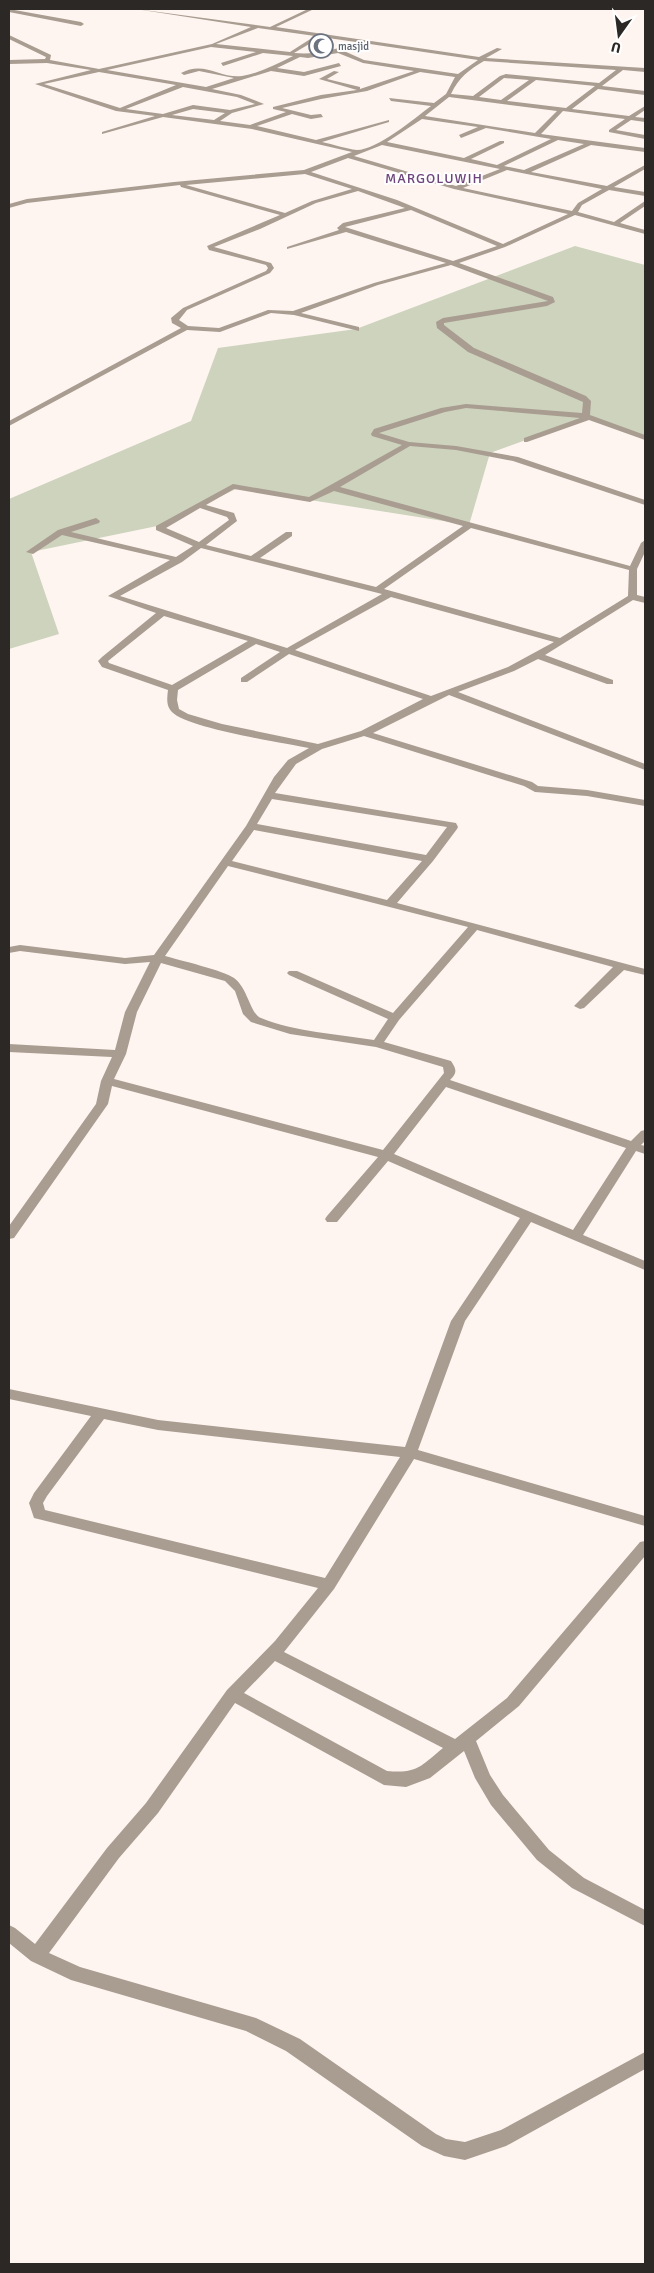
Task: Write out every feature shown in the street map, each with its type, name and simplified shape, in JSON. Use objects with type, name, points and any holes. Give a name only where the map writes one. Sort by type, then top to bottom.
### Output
[{"type":"street","points":[[138,9],[481,59],[645,70]]},
{"type":"street","points":[[271,28],[312,9]]},
{"type":"street","points":[[9,10],[81,24]]},
{"type":"street","points":[[256,27],[211,45],[154,56],[38,85],[118,110],[252,126],[360,152]]},
{"type":"street","points":[[292,52],[321,35]]},
{"type":"street","points":[[9,37],[43,52],[49,56],[48,61]]},
{"type":"street","points":[[308,56],[339,51],[362,42]]},
{"type":"street","points":[[211,45],[292,52],[339,65]]},
{"type":"street","points":[[223,64],[266,50]]},
{"type":"street","points":[[9,206],[27,201],[174,184],[305,172],[382,143],[410,126],[448,95],[459,76],[481,59],[500,50]]},
{"type":"street","points":[[339,51],[363,61],[459,76]]},
{"type":"street","points":[[206,89],[271,69],[299,55]]},
{"type":"street","points":[[9,62],[48,61],[104,70],[239,96],[311,118],[321,116]]},
{"type":"street","points":[[546,70],[553,64]]},
{"type":"street","points":[[271,69],[304,74],[339,65]]},
{"type":"street","points":[[339,65],[335,73],[322,79],[366,90]]},
{"type":"street","points":[[538,134],[565,110],[622,68]]},
{"type":"street","points":[[184,73],[199,69],[242,78]]},
{"type":"street","points":[[276,108],[321,97],[366,90],[418,71]]},
{"type":"street","points":[[502,102],[541,75]]},
{"type":"street","points":[[474,98],[504,77],[599,86],[645,93]]},
{"type":"street","points":[[118,110],[182,86]]},
{"type":"street","points":[[448,95],[645,120]]},
{"type":"street","points":[[391,99],[436,105]]},
{"type":"street","points":[[216,121],[230,112],[261,104]]},
{"type":"street","points":[[104,133],[196,106],[230,112]]},
{"type":"street","points":[[645,108],[611,131],[645,137]]},
{"type":"street","points":[[252,126],[290,113]]},
{"type":"street","points":[[373,116],[395,122]]},
{"type":"street","points":[[420,117],[538,134],[589,144],[645,150]]},
{"type":"street","points":[[318,142],[388,121]]},
{"type":"street","points":[[402,124],[410,126]]},
{"type":"street","points":[[461,136],[486,126]]},
{"type":"street","points":[[394,136],[402,138]]},
{"type":"street","points":[[498,166],[558,138]]},
{"type":"street","points":[[466,158],[502,142]]},
{"type":"street","points":[[382,143],[466,158],[605,189],[645,194]]},
{"type":"street","points":[[526,172],[589,144]]},
{"type":"street","points":[[348,156],[456,188],[574,213],[645,232]]},
{"type":"street","points":[[294,313],[376,284],[452,263],[503,246],[574,213],[580,204],[645,167]]},
{"type":"street","points":[[456,188],[508,168]]},
{"type":"street","points":[[305,172],[411,208],[503,246]]},
{"type":"street","points":[[174,184],[286,215]]},
{"type":"street","points":[[356,190],[314,202],[210,246],[212,249],[269,264],[271,268],[268,272],[181,312],[175,318],[175,321],[186,328],[220,330],[270,311],[294,313],[356,329]]},
{"type":"street","points":[[9,200],[27,201]]},
{"type":"street","points":[[615,224],[645,203]]},
{"type":"street","points":[[411,208],[364,219],[341,226],[340,229],[452,263],[551,298],[552,302],[547,304],[443,320],[440,322],[440,326],[471,350],[583,398],[587,401],[588,416]]},
{"type":"street","points":[[348,215],[364,219]]},
{"type":"street","points":[[289,248],[345,230]]},
{"type":"street","points":[[9,424],[186,328]]},
{"type":"street","points":[[645,438],[588,416],[466,406],[444,410],[376,432],[379,436],[409,444],[456,448],[515,459],[645,503]]},
{"type":"street","points":[[527,440],[588,416]]},
{"type":"street","points":[[409,444],[333,488],[308,500],[235,486],[159,528],[200,546],[250,560],[378,590],[561,641]]},
{"type":"street","points":[[333,488],[632,569]]},
{"type":"street","points":[[198,505],[231,515],[233,521],[179,560],[112,596],[162,613],[290,650],[431,699]]},
{"type":"street","points":[[30,552],[61,532],[96,521]]},
{"type":"street","points":[[378,590],[469,525]]},
{"type":"street","points":[[61,532],[179,560]]},
{"type":"street","points":[[250,560],[289,534]]},
{"type":"street","points":[[632,597],[632,569],[645,543]]},
{"type":"street","points":[[244,680],[290,650],[391,594]]},
{"type":"street","points":[[9,1235],[102,1104],[107,1081],[120,1054],[131,1012],[158,958],[251,826],[278,779],[292,762],[318,747],[364,733],[405,714],[431,699],[510,669],[538,656],[632,597],[645,600]]},
{"type":"street","points":[[162,613],[103,662],[105,665],[174,689]]},
{"type":"street","points":[[255,640],[174,689],[171,702],[176,711],[185,717],[223,727],[318,747]]},
{"type":"street","points":[[538,656],[610,682]]},
{"type":"street","points":[[449,692],[645,767]]},
{"type":"street","points":[[364,733],[528,784],[536,789],[587,793],[645,803]]},
{"type":"street","points":[[269,795],[452,825],[453,827],[429,859],[390,904]]},
{"type":"street","points":[[251,826],[429,859]]},
{"type":"street","points":[[224,862],[475,926],[645,972]]},
{"type":"street","points":[[377,1044],[395,1018],[475,926]]},
{"type":"street","points":[[9,950],[20,948],[125,961],[158,958],[230,979],[240,990],[249,1014],[255,1020],[290,1030],[377,1044],[447,1064],[450,1068],[450,1073],[386,1155],[332,1219]]},
{"type":"street","points":[[580,1006],[621,966]]},
{"type":"street","points":[[293,973],[395,1018]]},
{"type":"street","points":[[9,1048],[120,1054]]},
{"type":"street","points":[[107,1081],[386,1155],[645,1266]]},
{"type":"street","points":[[443,1082],[639,1148]]},
{"type":"street","points":[[576,1236],[639,1148],[645,1134]]},
{"type":"street","points":[[38,1956],[114,1853],[152,1808],[233,1694],[273,1653],[329,1585],[410,1453],[458,1321],[528,1216]]},
{"type":"street","points":[[9,1394],[158,1425],[410,1453],[645,1521]]},
{"type":"street","points":[[101,1413],[41,1493],[36,1503],[39,1514],[329,1585]]},
{"type":"street","points":[[233,1694],[384,1778],[406,1780],[424,1773],[513,1702],[645,1546]]},
{"type":"street","points":[[273,1653],[462,1743],[497,1800],[543,1855],[578,1882],[645,1919]]},
{"type":"street","points":[[9,1933],[38,1956],[77,1974],[250,2024],[293,2045],[428,2140],[444,2147],[465,2151],[506,2137],[645,2060]]},
{"type":"green space","points":[[575,246],[645,265],[645,438],[589,417],[490,453],[469,525],[310,500],[242,486],[162,525],[31,552],[59,634],[9,649],[9,499],[191,421],[218,348],[356,329]]},
{"type":"place","name":"masjid","points":[[321,46]]},
{"type":"district","name":"MARGOLUWIH","points":[[434,178]]}]
